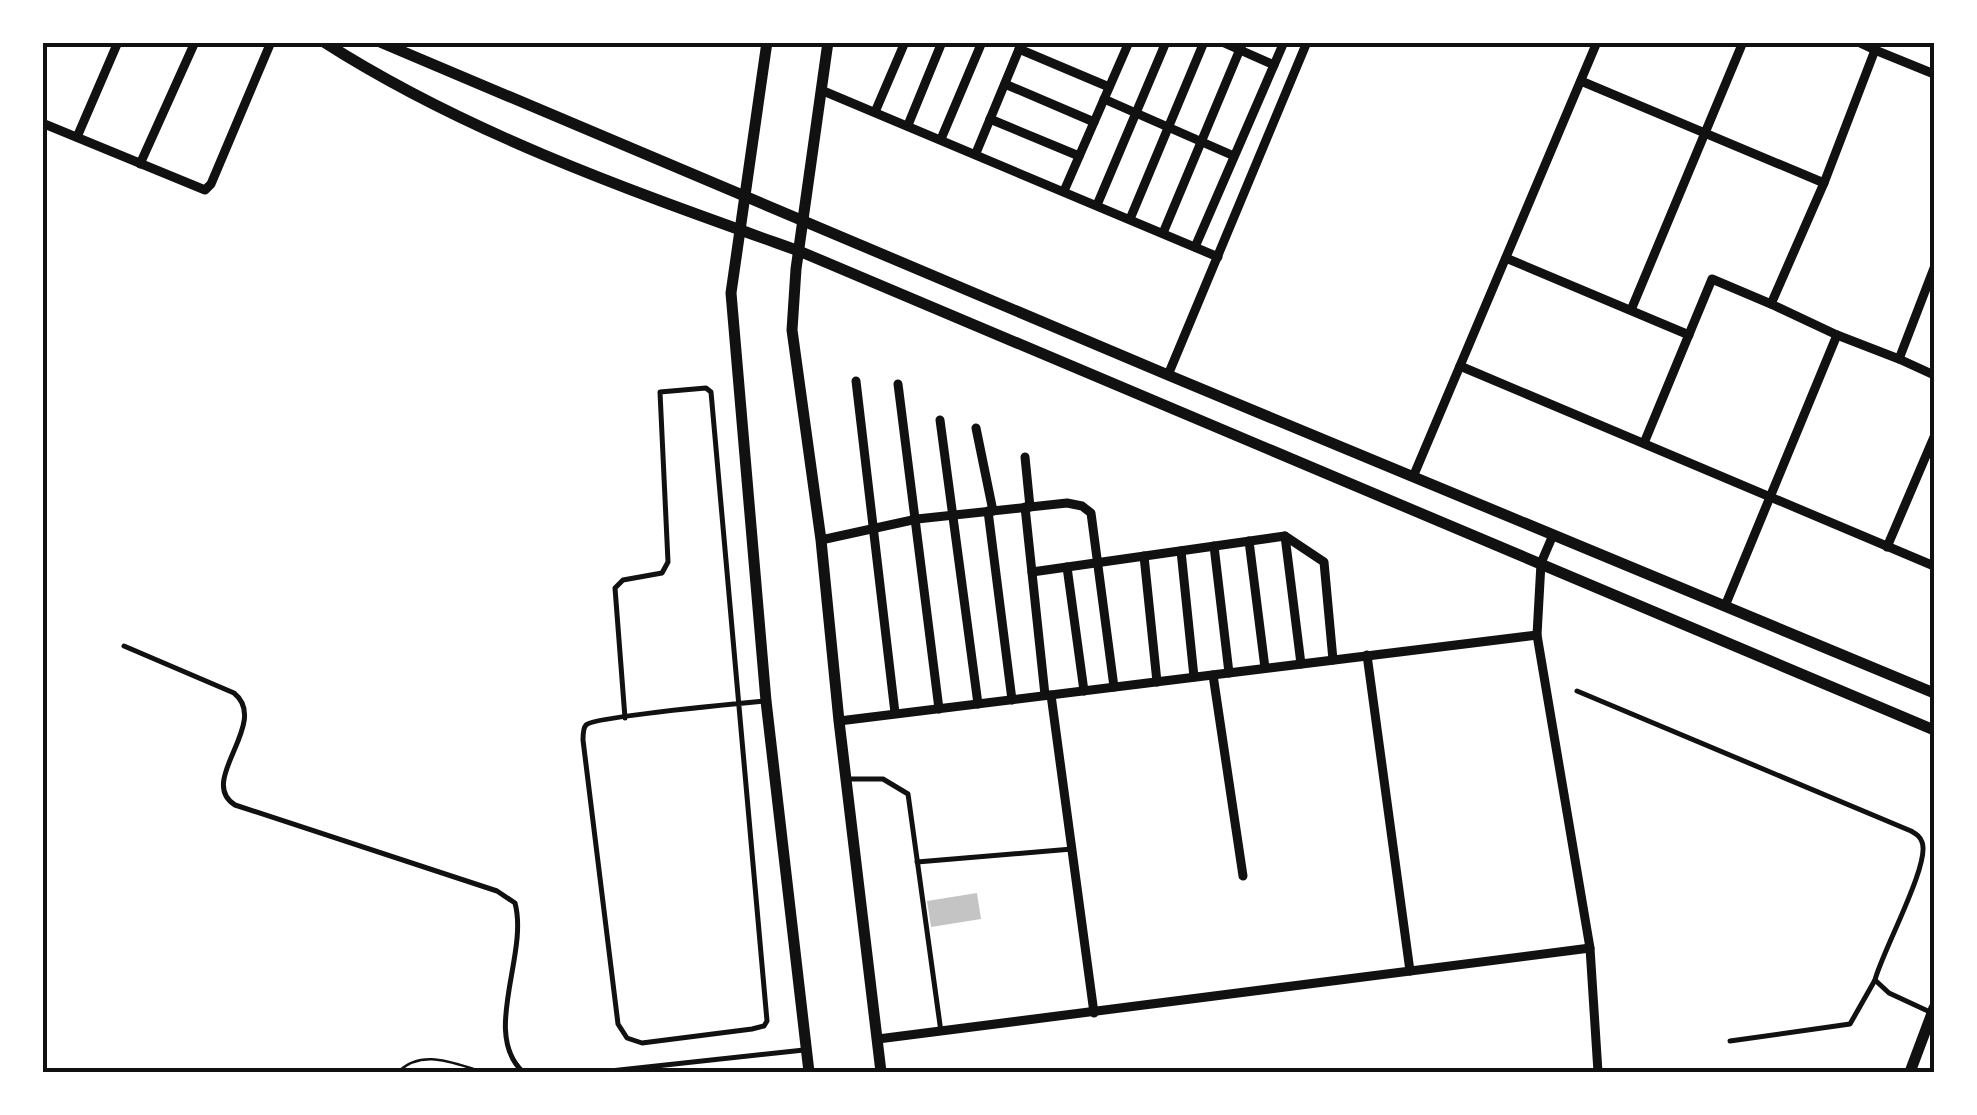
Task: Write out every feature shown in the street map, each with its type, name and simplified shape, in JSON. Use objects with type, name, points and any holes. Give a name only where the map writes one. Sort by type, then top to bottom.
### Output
[{"type":"street","points":[[77,137],[118,42]]},
{"type":"street","points":[[140,164],[195,42]]},
{"type":"street","points":[[42,122],[202,190],[208,188],[271,42]]},
{"type":"street","points":[[324,42],[384,81],[514,142],[799,252],[1934,730]]},
{"type":"street","points":[[380,42],[1168,376],[1934,694]]},
{"type":"street","points":[[768,42],[731,293],[766,701],[810,1072]]},
{"type":"street","points":[[828,42],[792,330],[821,540],[882,1072]]},
{"type":"street","points":[[876,112],[905,42]]},
{"type":"street","points":[[908,125],[942,42]]},
{"type":"street","points":[[941,139],[982,42]]},
{"type":"street","points":[[1064,191],[1129,42]]},
{"type":"street","points":[[1097,205],[1166,42]]},
{"type":"street","points":[[1130,219],[1204,42]]},
{"type":"street","points":[[1222,42],[1241,46],[1274,65]]},
{"type":"street","points":[[1195,247],[1284,42]]},
{"type":"street","points":[[1168,376],[1308,42]]},
{"type":"street","points":[[1413,477],[1597,42]]},
{"type":"street","points":[[1631,310],[1743,42]]},
{"type":"street","points":[[1858,42],[1934,74]]},
{"type":"street","points":[[976,153],[1021,46],[1109,87]]},
{"type":"street","points":[[1163,233],[1241,46]]},
{"type":"street","points":[[1771,304],[1876,50]]},
{"type":"street","points":[[1580,81],[1824,183]]},
{"type":"street","points":[[1005,84],[1094,122]]},
{"type":"street","points":[[822,90],[1218,257]]},
{"type":"street","points":[[1104,99],[1234,156]]},
{"type":"street","points":[[990,118],[1079,156]]},
{"type":"street","points":[[1506,258],[1689,335]]},
{"type":"street","points":[[1900,358],[1934,268]]},
{"type":"street","points":[[1644,443],[1712,279],[1934,376]]},
{"type":"street","points":[[1726,606],[1837,335]]},
{"type":"street","points":[[1460,366],[1934,566]]},
{"type":"street","points":[[856,382],[895,712]]},
{"type":"street","points":[[898,384],[940,710]]},
{"type":"street","points":[[940,420],[978,704]]},
{"type":"street","points":[[976,428],[1012,700]]},
{"type":"street","points":[[1888,547],[1934,437]]},
{"type":"street","points":[[1024,458],[1032,572],[1094,1012]]},
{"type":"street","points":[[821,540],[917,519],[1067,503],[1082,506],[1092,513],[1114,687]]},
{"type":"street","points":[[1553,535],[1542,563],[1537,635],[1590,948],[1598,1072]]},
{"type":"street","points":[[1032,572],[1285,536],[1324,562],[1333,660]]},
{"type":"street","points":[[1285,536],[1300,664]]},
{"type":"street","points":[[1249,541],[1265,668]]},
{"type":"street","points":[[1214,546],[1229,673]]},
{"type":"street","points":[[1180,551],[1194,677]]},
{"type":"street","points":[[1144,556],[1157,682]]},
{"type":"street","points":[[1067,566],[1084,691]]},
{"type":"street","points":[[839,722],[1537,635]]},
{"type":"street","points":[[1366,656],[1410,971]]},
{"type":"street","points":[[1214,675],[1243,876]]},
{"type":"street","points":[[878,1039],[1590,948]]},
{"type":"street","points":[[1910,1072],[1934,1011]]},
{"type":"lane","points":[[625,718],[614,588],[619,581],[662,573],[668,566],[660,395],[663,390],[702,388],[711,392],[737,704],[767,1021],[752,1029],[642,1043],[626,1038],[618,1024],[583,740],[588,723],[737,704],[766,701]]},
{"type":"lane","points":[[124,646],[243,700],[244,721],[224,778],[225,799],[497,891],[516,903],[520,927],[505,1028],[508,1052],[522,1072]]},
{"type":"lane","points":[[1577,691],[1921,838],[1924,846],[1920,870],[1875,980],[1850,1024],[1730,1041]]},
{"type":"lane","points":[[846,779],[883,780],[908,794],[941,1032]]},
{"type":"lane","points":[[917,862],[1072,849]]},
{"type":"lane","points":[[1875,980],[1889,993],[1934,1011]]},
{"type":"lane","points":[[601,1072],[807,1050]]},
{"type":"path","points":[[398,1072],[410,1062],[428,1058],[484,1072]]},
{"type":"building","points":[[977,893],[981,919],[931,927],[927,901]]}]
